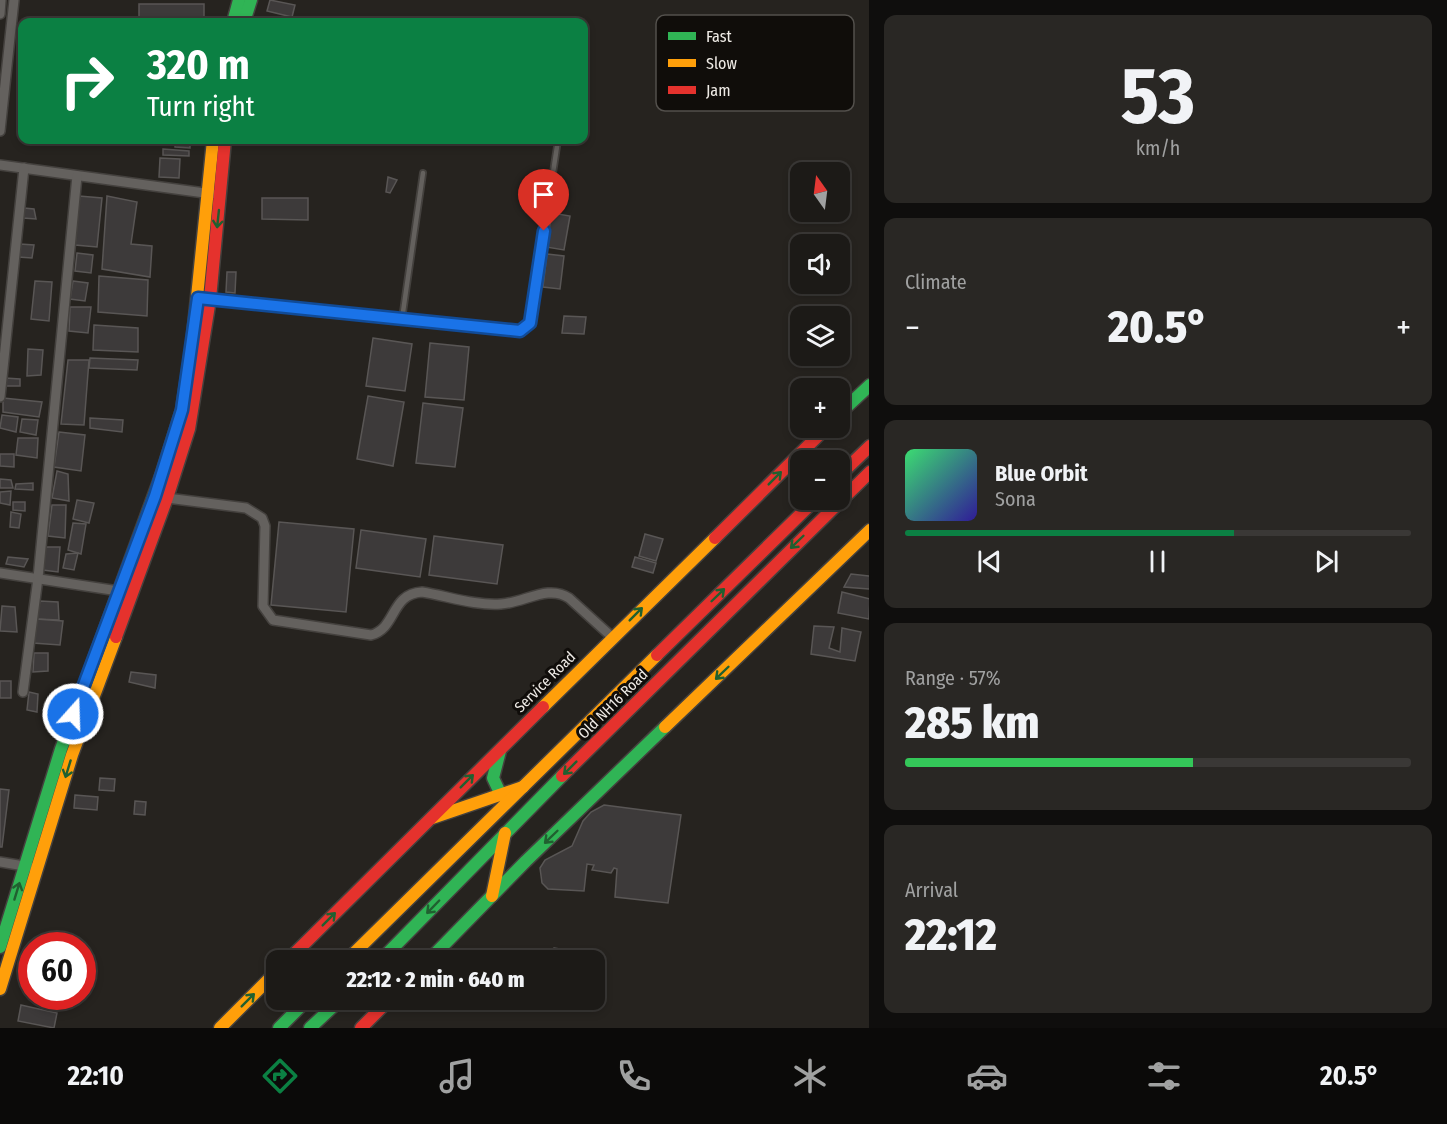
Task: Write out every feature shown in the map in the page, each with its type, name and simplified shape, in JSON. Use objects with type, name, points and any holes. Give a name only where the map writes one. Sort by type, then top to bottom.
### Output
[{"type":"main road","points":[[234,18],[239,0]]},
{"type":"main road","points":[[245,18],[251,0]]},
{"type":"main road","points":[[213,144],[214,195]]},
{"type":"main road","points":[[0,947],[79,697],[167,498],[195,402],[214,195],[224,144]]},
{"type":"main road","points":[[0,989],[182,410],[204,298]]},
{"type":"main road","points":[[850,404],[869,386]]},
{"type":"main road","name":"Service Road","points":[[298,950],[816,438]]},
{"type":"main road","points":[[850,466],[869,448]]},
{"type":"main road","name":"Old NH16 Road","points":[[391,950],[505,833],[869,473]]},
{"type":"main road","name":"Old NH16 Road","points":[[357,950],[805,510]]},
{"type":"main road","points":[[439,950],[869,531]]},
{"type":"main road","points":[[501,747],[493,778],[501,795]]},
{"type":"main road","points":[[428,820],[525,786]]},
{"type":"main road","points":[[492,896],[505,833]]},
{"type":"main road","points":[[220,1028],[266,982]]},
{"type":"main road","points":[[279,1028],[297,1010]]},
{"type":"main road","points":[[310,1028],[329,1010]]},
{"type":"main road","points":[[361,1028],[379,1010]]},
{"type":"street","points":[[0,14],[1,0]]},
{"type":"street","points":[[0,131],[14,0]]},
{"type":"street","points":[[0,165],[214,195]]},
{"type":"street","points":[[0,397],[24,168]]},
{"type":"street","points":[[23,692],[38,578],[77,176]]},
{"type":"street","points":[[0,285],[10,286]]},
{"type":"street","points":[[167,498],[246,508],[262,518],[265,526],[263,606],[273,620],[371,635],[385,627],[402,599],[409,593],[422,592],[499,604],[550,592],[562,593],[569,598],[612,638]]},
{"type":"street","points":[[0,573],[126,592]]},
{"type":"street","points":[[0,862],[38,868]]},
{"type":"lane","points":[[204,298],[520,331],[530,323],[557,144]]},
{"type":"lane","points":[[402,319],[423,173]]},
{"type":"building","points":[[270,0],[295,5],[292,17],[267,11]]},
{"type":"building","points":[[139,4],[204,4],[204,18],[139,18]]},
{"type":"building","points":[[175,144],[190,144],[190,148],[175,147]]},
{"type":"building","points":[[163,149],[189,151],[189,156],[163,155]]},
{"type":"building","points":[[160,158],[180,159],[179,178],[159,177]]},
{"type":"building","points":[[388,177],[397,180],[390,193],[386,192]]},
{"type":"building","points":[[79,196],[102,198],[97,247],[75,245]]},
{"type":"building","points":[[107,196],[137,202],[131,244],[152,246],[150,277],[102,269]]},
{"type":"building","points":[[262,198],[308,198],[308,220],[262,219]]},
{"type":"building","points":[[24,208],[34,209],[36,219],[23,218]]},
{"type":"building","points":[[552,213],[570,216],[564,250],[546,247]]},
{"type":"building","points":[[20,244],[34,245],[32,258],[18,257]]},
{"type":"building","points":[[77,253],[93,255],[91,273],[75,271]]},
{"type":"building","points":[[547,254],[564,256],[560,289],[543,287]]},
{"type":"building","points":[[227,272],[236,272],[235,293],[226,292]]},
{"type":"building","points":[[99,276],[148,280],[147,316],[98,312]]},
{"type":"building","points":[[35,281],[52,282],[49,321],[31,319]]},
{"type":"building","points":[[73,281],[88,283],[85,301],[70,299]]},
{"type":"building","points":[[70,307],[91,307],[88,333],[69,331]]},
{"type":"building","points":[[564,316],[586,317],[584,334],[562,333]]},
{"type":"building","points":[[94,325],[138,328],[138,352],[93,350]]},
{"type":"building","points":[[373,338],[412,344],[405,391],[366,386]]},
{"type":"building","points":[[430,343],[469,347],[464,400],[425,397]]},
{"type":"building","points":[[28,349],[43,350],[41,375],[27,376]]},
{"type":"building","points":[[90,358],[138,360],[137,370],[89,368]]},
{"type":"building","points":[[68,360],[89,360],[84,425],[61,424]]},
{"type":"building","points":[[5,378],[20,379],[20,386],[5,386]]},
{"type":"building","points":[[368,396],[404,402],[393,466],[357,459]]},
{"type":"building","points":[[3,398],[42,402],[39,417],[3,412]]},
{"type":"building","points":[[423,403],[463,408],[455,467],[416,463]]},
{"type":"building","points":[[2,415],[18,417],[16,432],[0,428]]},
{"type":"building","points":[[90,418],[123,420],[122,432],[90,428]]},
{"type":"building","points":[[22,419],[38,420],[36,435],[20,432]]},
{"type":"building","points":[[59,432],[85,435],[81,471],[54,467]]},
{"type":"building","points":[[18,438],[38,438],[37,458],[16,455]]},
{"type":"building","points":[[0,454],[14,454],[14,467],[0,466]]},
{"type":"building","points":[[57,471],[68,474],[69,501],[52,498]]},
{"type":"building","points":[[0,479],[11,480],[13,488],[0,488]]},
{"type":"building","points":[[33,483],[33,490],[15,489],[16,484]]},
{"type":"building","points":[[11,491],[10,505],[0,503],[0,492]]},
{"type":"building","points":[[77,500],[94,503],[89,523],[73,519]]},
{"type":"building","points":[[13,502],[25,502],[25,511],[13,510]]},
{"type":"building","points":[[52,505],[66,505],[65,538],[48,536]]},
{"type":"building","points":[[11,512],[21,514],[19,528],[10,527]]},
{"type":"building","points":[[279,522],[354,529],[346,612],[271,605]]},
{"type":"building","points":[[73,523],[86,524],[81,554],[68,550]]},
{"type":"building","points":[[361,530],[426,539],[420,577],[356,568]]},
{"type":"building","points":[[645,534],[663,539],[656,561],[639,556]]},
{"type":"building","points":[[434,536],[503,545],[497,584],[429,575]]},
{"type":"building","points":[[45,547],[60,547],[58,572],[43,570]]},
{"type":"building","points":[[78,553],[74,570],[63,568],[66,554]]},
{"type":"building","points":[[8,557],[28,559],[24,567],[6,564]]},
{"type":"building","points":[[635,557],[656,563],[653,573],[632,567]]},
{"type":"building","points":[[851,574],[869,576],[869,589],[844,587]]},
{"type":"building","points":[[842,592],[869,599],[869,619],[838,613]]},
{"type":"building","points":[[40,601],[58,602],[59,620],[36,619]]},
{"type":"building","points":[[2,606],[15,607],[17,632],[0,631]]},
{"type":"building","points":[[36,619],[63,621],[60,645],[33,643]]},
{"type":"building","points":[[814,626],[834,627],[829,648],[840,652],[842,628],[861,632],[855,661],[811,654]]},
{"type":"building","points":[[34,653],[48,653],[48,671],[33,672]]},
{"type":"building","points":[[131,672],[156,675],[155,688],[129,682]]},
{"type":"building","points":[[0,681],[11,681],[11,698],[0,698]]},
{"type":"building","points":[[29,692],[38,694],[37,712],[27,710]]},
{"type":"building","points":[[100,778],[115,779],[114,791],[99,790]]},
{"type":"building","points":[[0,789],[9,790],[2,847],[0,847]]},
{"type":"building","points":[[75,795],[98,797],[97,810],[74,808]]},
{"type":"building","points":[[135,801],[146,802],[145,815],[134,814]]},
{"type":"building","points":[[604,805],[681,815],[668,903],[615,897],[617,869],[614,868],[611,873],[592,870],[594,865],[587,864],[584,891],[548,889],[542,883],[540,868],[545,860],[572,846],[583,821],[591,812]]},
{"type":"building","points":[[20,1010],[44,1010],[57,1013],[54,1028],[18,1021]]},
{"type":"traffic: fast","points":[[234,18],[239,0]]},
{"type":"traffic: fast","points":[[245,18],[251,0]]},
{"type":"traffic: fast","points":[[850,404],[869,386]]},
{"type":"traffic: fast","points":[[0,947],[61,749],[161,476]]},
{"type":"traffic: fast","points":[[439,950],[526,861],[665,727]]},
{"type":"traffic: fast","points":[[500,751],[493,778],[501,795]]},
{"type":"traffic: fast","points":[[391,950],[562,776]]},
{"type":"traffic: fast","points":[[279,1028],[297,1010]]},
{"type":"traffic: fast","points":[[310,1028],[329,1010]]},
{"type":"traffic: slow","points":[[161,476],[182,410],[192,346],[213,144]]},
{"type":"traffic: slow","points":[[665,727],[869,531]]},
{"type":"traffic: slow","points":[[543,707],[715,538]]},
{"type":"traffic: slow","points":[[0,989],[72,755],[116,637]]},
{"type":"traffic: slow","points":[[357,950],[657,655]]},
{"type":"traffic: slow","points":[[432,818],[523,787]]},
{"type":"traffic: slow","points":[[492,896],[505,833]]},
{"type":"traffic: slow","points":[[220,1028],[266,982]]},
{"type":"traffic: jam","points":[[116,637],[167,498],[189,429],[210,299],[225,144]]},
{"type":"traffic: jam","points":[[715,538],[816,438]]},
{"type":"traffic: jam","points":[[850,465],[869,447]]},
{"type":"traffic: jam","points":[[562,776],[869,473]]},
{"type":"traffic: jam","points":[[657,655],[805,510]]},
{"type":"traffic: jam","points":[[298,950],[543,707]]},
{"type":"traffic: jam","points":[[361,1028],[379,1010]]},
{"type":"route","points":[[73,714],[155,496],[182,410],[198,298],[520,331],[530,323],[544,231]]}]
